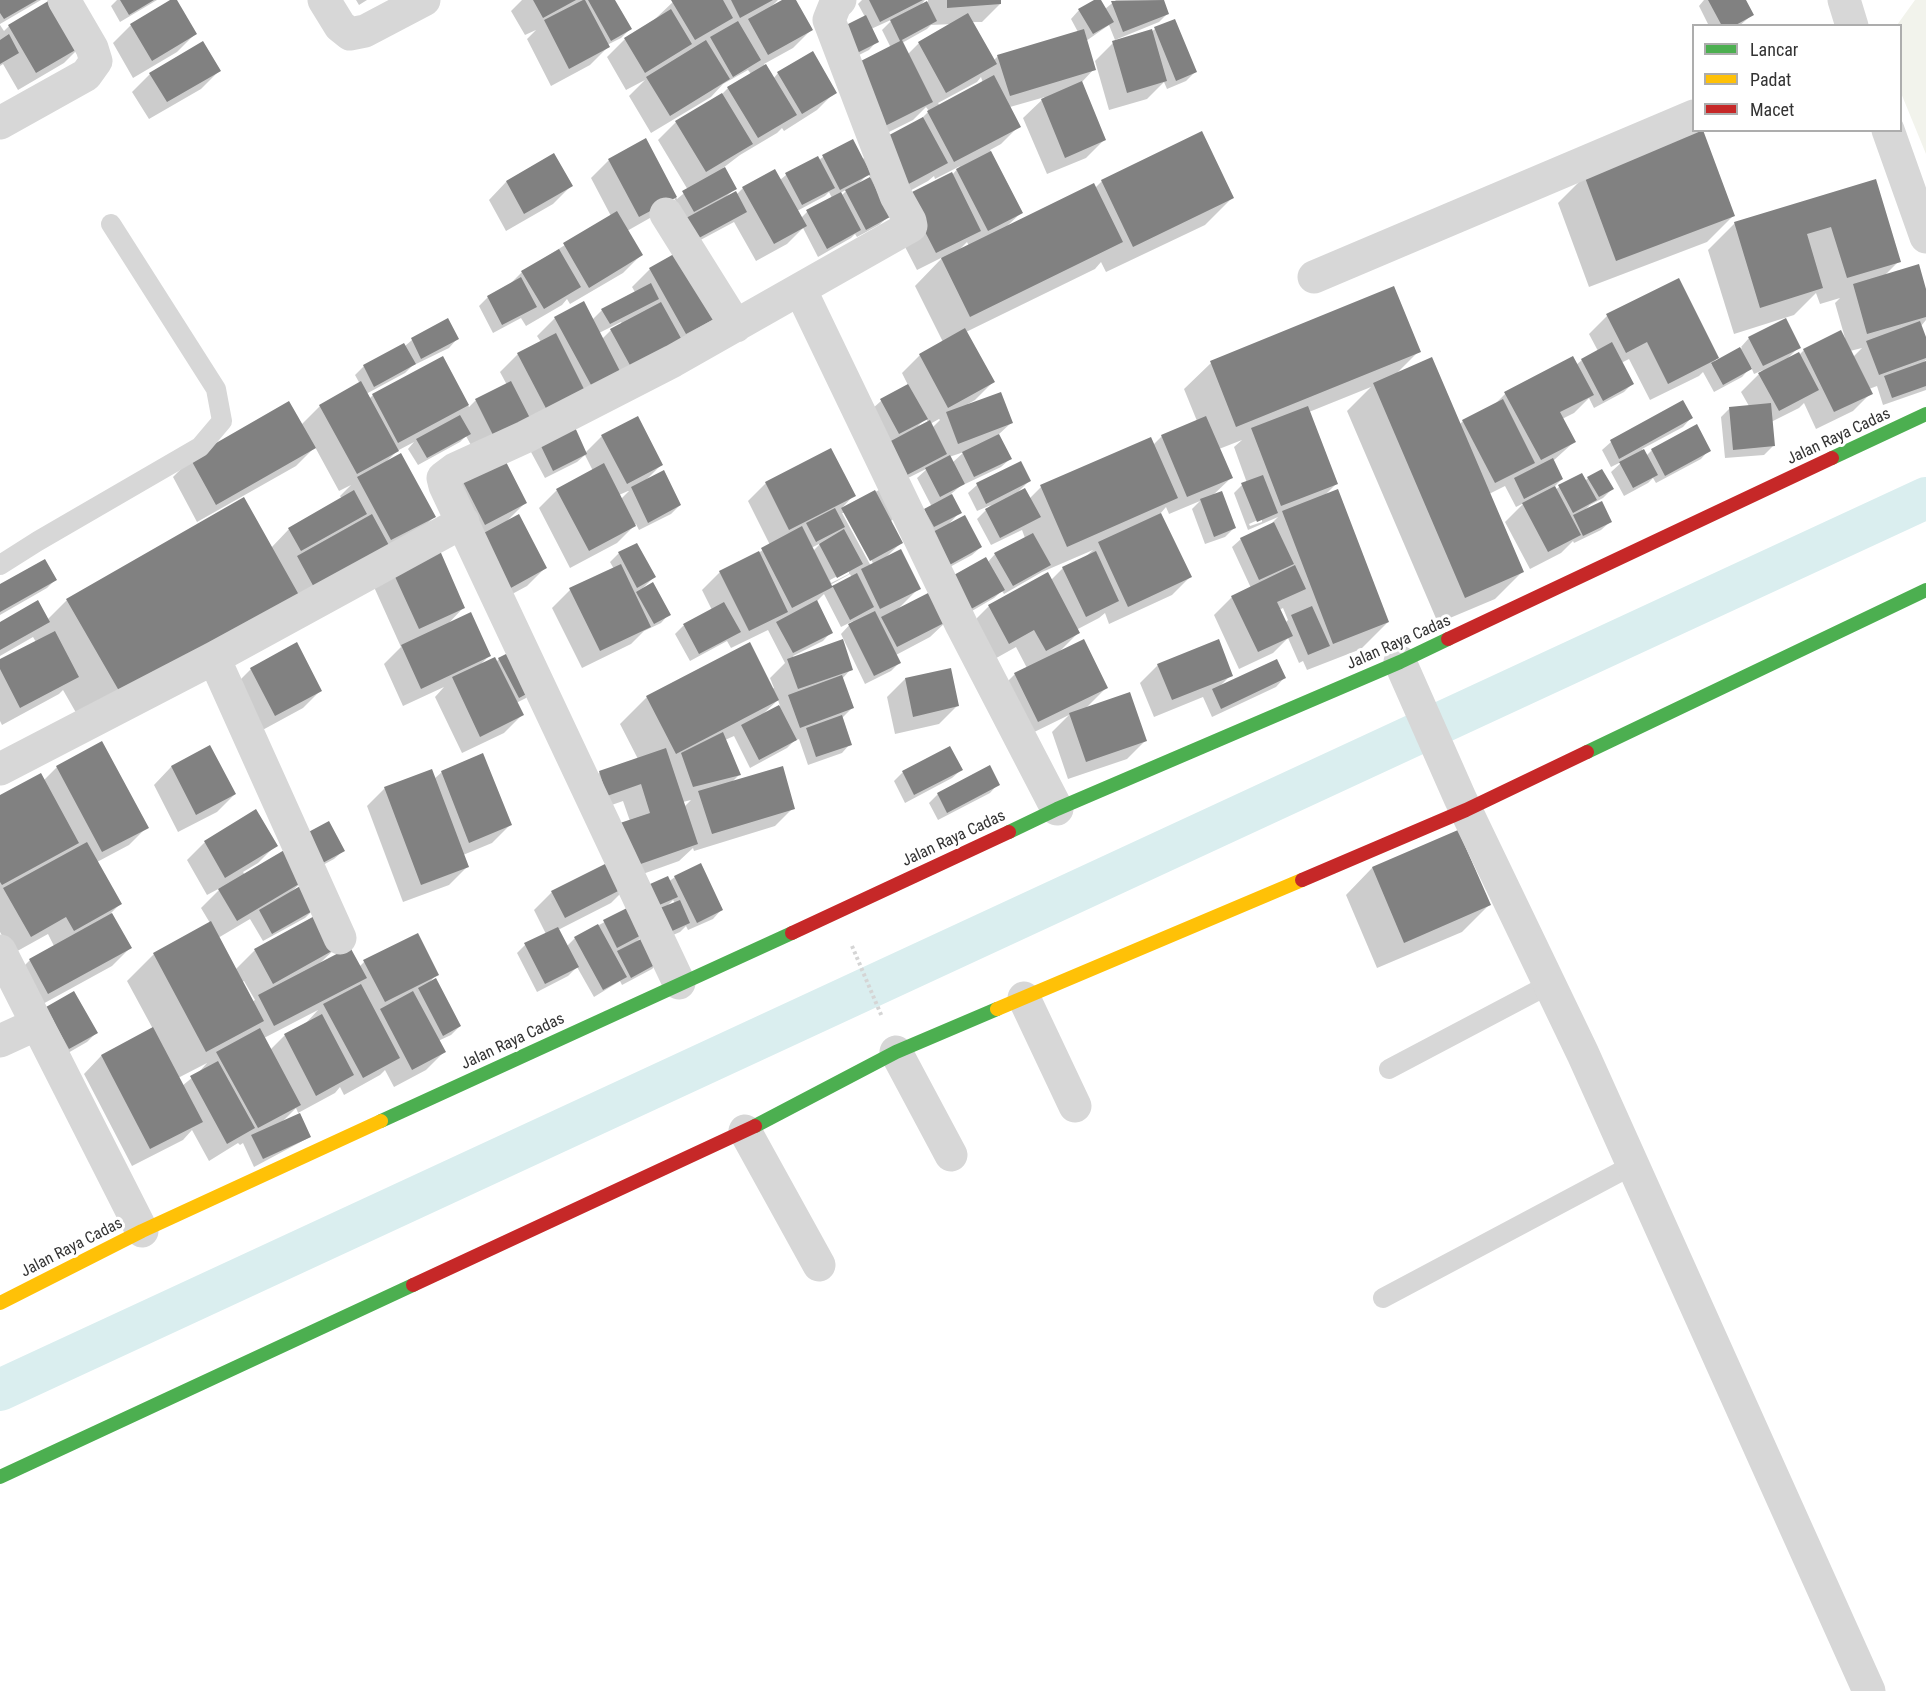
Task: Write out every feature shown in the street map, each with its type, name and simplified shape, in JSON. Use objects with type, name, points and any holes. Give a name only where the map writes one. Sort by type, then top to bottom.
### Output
[{"type":"street","points":[[0,123],[86,75],[96,61],[92,48],[64,0]]},
{"type":"street","points":[[324,0],[340,26],[350,34],[365,31],[424,0]]},
{"type":"street","points":[[679,983],[443,478],[662,367],[911,226],[896,196],[829,20],[835,5],[840,0]]},
{"type":"street","points":[[1844,0],[1851,24]]},
{"type":"street","points":[[1314,277],[1692,118]]},
{"type":"street","points":[[1889,132],[1926,237]]},
{"type":"street","points":[[666,214],[736,326]]},
{"type":"street","points":[[800,289],[962,626],[1057,809]]},
{"type":"street","name":"Jalan Raya Cadas","points":[[0,1303],[142,1231],[838,912],[1057,809],[1403,669],[1926,414]]},
{"type":"street","points":[[0,769],[214,658],[463,522]]},
{"type":"street","points":[[0,1477],[745,1131],[891,1037],[1024,998],[1463,804],[1926,590]]},
{"type":"street","points":[[214,658],[340,938]]},
{"type":"street","points":[[1403,669],[1463,804],[1550,984],[1633,1165],[1869,1691]]},
{"type":"street","points":[[0,951],[142,1231]]},
{"type":"street","points":[[1024,998],[1075,1106]]},
{"type":"street","points":[[0,1041],[37,1024]]},
{"type":"street","points":[[891,1037],[951,1155]]},
{"type":"street","points":[[745,1131],[819,1265]]},
{"type":"lane","points":[[0,566],[38,540],[200,447],[222,421],[216,389],[111,224]]},
{"type":"lane","points":[[1389,1069],[1550,984]]},
{"type":"lane","points":[[1383,1298],[1633,1165]]},
{"type":"path","points":[[850,941],[891,1037]]},
{"type":"shaded area","points":[[1915,0],[1926,0],[1926,154],[1902,95],[1902,24],[1898,24]]},
{"type":"building","points":[[0,0],[37,0],[4,19],[0,13]]},
{"type":"building","points":[[50,0],[84,45],[36,73],[8,25]]},
{"type":"building","points":[[120,0],[154,0],[129,15]]},
{"type":"building","points":[[170,0],[177,0],[197,34],[152,61],[130,24]]},
{"type":"building","points":[[533,0],[576,0],[543,18]]},
{"type":"building","points":[[583,0],[610,47],[569,69],[544,20]]},
{"type":"building","points":[[588,0],[615,0],[632,29],[611,41]]},
{"type":"building","points":[[671,0],[723,0],[733,18],[695,40]]},
{"type":"building","points":[[731,0],[773,0],[740,18]]},
{"type":"building","points":[[782,0],[796,0],[813,30],[768,55],[748,19]]},
{"type":"building","points":[[869,0],[923,0],[880,22]]},
{"type":"building","points":[[947,0],[1001,0],[1001,4],[947,8]]},
{"type":"building","points":[[1094,0],[1101,0],[1114,22],[1093,34],[1078,9]]},
{"type":"building","points":[[1164,0],[1169,14],[1123,32],[1111,1]]},
{"type":"building","points":[[1708,0],[1746,0],[1754,15],[1738,24],[1721,24]]},
{"type":"building","points":[[927,1],[937,21],[900,41],[890,20]]},
{"type":"building","points":[[671,9],[692,44],[645,73],[624,38]]},
{"type":"building","points":[[968,13],[997,64],[946,93],[918,42]]},
{"type":"building","points":[[866,15],[879,42],[851,56],[838,29]]},
{"type":"building","points":[[1175,19],[1197,72],[1176,81],[1154,27]]},
{"type":"building","points":[[738,21],[761,60],[733,77],[710,37]]},
{"type":"building","points":[[1084,29],[1096,70],[1010,96],[997,55]]},
{"type":"building","points":[[1152,29],[1167,81],[1127,93],[1112,41]]},
{"type":"building","points":[[9,34],[19,53],[0,64],[0,40]]},
{"type":"building","points":[[706,40],[730,79],[670,116],[646,77]]},
{"type":"building","points":[[902,40],[933,102],[883,127],[853,65]]},
{"type":"building","points":[[203,41],[221,71],[167,102],[149,73]]},
{"type":"building","points":[[813,51],[837,93],[802,114],[777,72]]},
{"type":"building","points":[[766,64],[797,115],[758,138],[727,87]]},
{"type":"building","points":[[994,75],[1021,127],[954,162],[927,111]]},
{"type":"building","points":[[1082,81],[1106,140],[1065,158],[1041,99]]},
{"type":"building","points":[[722,93],[753,144],[706,172],[675,121]]},
{"type":"building","points":[[923,117],[948,163],[903,187],[878,141]]},
{"type":"building","points":[[1202,131],[1234,198],[1133,247],[1101,180]]},
{"type":"building","points":[[1696,132],[1704,132],[1735,216],[1616,261],[1584,175]]},
{"type":"building","points":[[646,138],[677,197],[639,217],[608,159]]},
{"type":"building","points":[[853,139],[871,174],[840,190],[822,155]]},
{"type":"building","points":[[991,151],[1023,213],[988,231],[956,169]]},
{"type":"building","points":[[554,153],[573,186],[524,214],[506,181]]},
{"type":"building","points":[[818,156],[835,188],[802,205],[785,173]]},
{"type":"building","points":[[725,167],[737,189],[694,212],[682,191]]},
{"type":"building","points":[[775,169],[807,226],[774,244],[742,187]]},
{"type":"building","points":[[952,172],[981,231],[936,253],[906,195]]},
{"type":"building","points":[[870,177],[890,217],[866,230],[845,190]]},
{"type":"building","points":[[1876,179],[1901,262],[1847,278],[1831,227],[1807,234],[1823,288],[1760,308],[1734,222]]},
{"type":"building","points":[[1094,183],[1123,242],[970,317],[941,258]]},
{"type":"building","points":[[736,191],[747,212],[686,245],[675,224]]},
{"type":"building","points":[[841,192],[861,230],[827,249],[806,210]]},
{"type":"building","points":[[617,211],[643,255],[589,288],[563,243]]},
{"type":"building","points":[[559,249],[581,287],[544,309],[521,271]]},
{"type":"building","points":[[681,250],[718,317],[686,334],[649,268]]},
{"type":"building","points":[[1919,264],[1926,289],[1926,317],[1867,334],[1853,284]]},
{"type":"building","points":[[521,277],[537,307],[502,325],[487,296]]},
{"type":"building","points":[[1679,278],[1719,358],[1668,384],[1647,342],[1626,353],[1606,314]]},
{"type":"building","points":[[651,283],[659,299],[610,324],[601,309]]},
{"type":"building","points":[[1394,286],[1421,352],[1236,427],[1210,361]]},
{"type":"building","points":[[584,301],[624,379],[596,394],[554,317]]},
{"type":"building","points":[[661,302],[682,340],[631,367],[610,329]]},
{"type":"building","points":[[448,318],[459,339],[421,359],[411,338]]},
{"type":"building","points":[[1786,318],[1801,348],[1763,366],[1748,337]]},
{"type":"building","points":[[1920,321],[1926,337],[1926,358],[1879,375],[1866,341]]},
{"type":"building","points":[[965,328],[995,382],[948,408],[919,354]]},
{"type":"building","points":[[1841,330],[1873,394],[1834,412],[1803,349]]},
{"type":"building","points":[[556,333],[588,397],[550,416],[517,353]]},
{"type":"building","points":[[1612,342],[1634,384],[1603,401],[1581,359]]},
{"type":"building","points":[[404,343],[416,364],[374,387],[363,365]]},
{"type":"building","points":[[1740,347],[1752,369],[1723,385],[1711,363]]},
{"type":"building","points":[[1799,352],[1819,390],[1779,411],[1758,373]]},
{"type":"building","points":[[443,356],[469,405],[398,443],[372,394]]},
{"type":"building","points":[[1573,356],[1594,395],[1560,412],[1576,442],[1541,460],[1504,392]]},
{"type":"building","points":[[1432,357],[1524,572],[1465,598],[1373,383]]},
{"type":"building","points":[[1926,361],[1926,386],[1892,398],[1884,376]]},
{"type":"building","points":[[361,381],[399,451],[357,474],[319,405]]},
{"type":"building","points":[[511,381],[532,422],[496,441],[475,399]]},
{"type":"building","points":[[908,384],[928,419],[899,434],[880,399]]},
{"type":"building","points":[[1001,392],[1013,423],[958,444],[946,412]]},
{"type":"building","points":[[1503,399],[1535,463],[1495,483],[1462,420]]},
{"type":"building","points":[[1683,400],[1693,418],[1619,459],[1610,440]]},
{"type":"building","points":[[289,401],[316,448],[216,505],[190,458]]},
{"type":"building","points":[[1771,403],[1775,446],[1733,450],[1729,407]]},
{"type":"building","points":[[1308,406],[1338,484],[1281,506],[1251,428]]},
{"type":"building","points":[[460,415],[471,434],[427,458],[416,439]]},
{"type":"building","points":[[638,416],[663,465],[627,484],[601,435]]},
{"type":"building","points":[[1206,416],[1233,478],[1187,497],[1161,435]]},
{"type":"building","points":[[930,420],[947,454],[907,475],[889,442]]},
{"type":"building","points":[[1697,424],[1711,451],[1665,476],[1651,449]]},
{"type":"building","points":[[574,425],[587,454],[553,471],[539,442]]},
{"type":"building","points":[[999,434],[1012,459],[974,477],[962,452]]},
{"type":"building","points":[[1151,437],[1178,498],[1067,547],[1040,485]]},
{"type":"building","points":[[831,448],[856,496],[789,530],[765,482]]},
{"type":"building","points":[[1644,449],[1658,475],[1633,488],[1619,462]]},
{"type":"building","points":[[401,453],[436,517],[391,540],[357,477]]},
{"type":"building","points":[[502,454],[527,503],[485,525],[460,476]]},
{"type":"building","points":[[950,455],[965,484],[940,497],[925,468]]},
{"type":"building","points":[[1553,458],[1563,479],[1524,499],[1514,478]]},
{"type":"building","points":[[1021,461],[1031,481],[986,504],[976,483]]},
{"type":"building","points":[[604,463],[636,526],[589,551],[556,489]]},
{"type":"building","points":[[1602,469],[1614,489],[1599,497],[1587,477]]},
{"type":"building","points":[[664,470],[681,505],[648,523],[631,487]]},
{"type":"building","points":[[1582,473],[1597,500],[1573,513],[1558,485]]},
{"type":"building","points":[[1263,475],[1278,513],[1257,522],[1241,483]]},
{"type":"building","points":[[1555,486],[1581,535],[1548,552],[1522,503]]},
{"type":"building","points":[[1025,488],[1041,517],[1000,538],[985,509]]},
{"type":"building","points":[[1338,489],[1389,622],[1333,644],[1282,511]]},
{"type":"building","points":[[354,490],[367,514],[301,551],[288,528]]},
{"type":"building","points":[[875,490],[903,543],[870,561],[841,508]]},
{"type":"building","points":[[1222,491],[1236,528],[1214,537],[1200,499]]},
{"type":"building","points":[[952,494],[962,513],[934,527],[924,509]]},
{"type":"building","points":[[244,497],[299,595],[122,696],[66,599]]},
{"type":"building","points":[[1602,501],[1612,522],[1583,536],[1573,515]]},
{"type":"building","points":[[835,508],[845,527],[816,542],[806,523]]},
{"type":"building","points":[[1161,513],[1192,577],[1128,607],[1098,542]]},
{"type":"building","points":[[372,514],[391,549],[316,591],[297,556]]},
{"type":"building","points":[[519,514],[547,568],[509,589],[480,535]]},
{"type":"building","points":[[965,515],[982,547],[944,568],[927,535]]},
{"type":"building","points":[[1274,522],[1294,564],[1259,580],[1240,538]]},
{"type":"building","points":[[802,526],[832,586],[857,573],[874,607],[850,620],[833,587],[792,608],[761,548]]},
{"type":"building","points":[[844,529],[863,564],[837,578],[819,544]]},
{"type":"building","points":[[1033,533],[1051,565],[1013,586],[994,553]]},
{"type":"building","points":[[637,543],[656,577],[637,588],[618,552]]},
{"type":"building","points":[[438,546],[465,608],[419,629],[391,568]]},
{"type":"building","points":[[901,549],[921,589],[880,609],[861,569]]},
{"type":"building","points":[[759,551],[788,612],[749,631],[719,571]]},
{"type":"building","points":[[1096,551],[1119,601],[1086,617],[1062,567]]},
{"type":"building","points":[[986,557],[1005,590],[964,613],[945,580]]},
{"type":"building","points":[[45,559],[57,580],[0,612],[0,584]]},
{"type":"building","points":[[621,564],[651,627],[600,651],[569,588]]},
{"type":"building","points":[[1295,565],[1306,589],[1277,602],[1293,636],[1258,652],[1231,596]]},
{"type":"building","points":[[1048,572],[1080,633],[1046,651],[1034,630],[1009,644],[988,605]]},
{"type":"building","points":[[653,582],[671,615],[654,624],[636,592]]},
{"type":"building","points":[[934,590],[950,620],[897,647],[881,617]]},
{"type":"building","points":[[38,600],[50,622],[0,650],[0,622]]},
{"type":"building","points":[[817,600],[833,633],[793,653],[776,622]]},
{"type":"building","points":[[724,602],[741,632],[699,654],[683,624]]},
{"type":"building","points":[[1312,606],[1330,646],[1308,655],[1291,615]]},
{"type":"building","points":[[875,611],[901,663],[874,676],[848,624]]},
{"type":"building","points":[[471,612],[491,656],[421,689],[401,645]]},
{"type":"building","points":[[55,631],[79,677],[20,708],[0,669],[0,659]]},
{"type":"building","points":[[843,639],[853,670],[798,689],[787,659]]},
{"type":"building","points":[[1084,639],[1108,688],[1038,722],[1014,673]]},
{"type":"building","points":[[1219,639],[1233,676],[1172,700],[1157,664]]},
{"type":"building","points":[[297,642],[322,691],[275,716],[250,668]]},
{"type":"building","points":[[750,642],[779,700],[676,754],[646,696]]},
{"type":"building","points":[[516,649],[536,689],[519,698],[498,658]]},
{"type":"building","points":[[495,657],[524,715],[480,737],[452,677]]},
{"type":"building","points":[[1277,659],[1286,678],[1221,709],[1212,689]]},
{"type":"building","points":[[951,668],[959,706],[913,717],[905,678]]},
{"type":"building","points":[[842,675],[854,708],[800,728],[788,695]]},
{"type":"building","points":[[1130,692],[1147,741],[1086,762],[1069,713]]},
{"type":"building","points":[[779,705],[797,740],[759,760],[741,725]]},
{"type":"building","points":[[842,715],[852,745],[816,757],[806,728]]},
{"type":"building","points":[[723,732],[741,775],[693,787],[681,753]]},
{"type":"building","points":[[102,741],[149,828],[102,852],[56,766]]},
{"type":"building","points":[[210,745],[236,794],[196,815],[171,766]]},
{"type":"building","points":[[950,746],[963,770],[914,795],[902,771]]},
{"type":"building","points":[[666,748],[698,844],[632,867],[617,824],[650,813],[641,784],[607,796],[599,771]]},
{"type":"building","points":[[483,753],[512,825],[469,843],[441,771]]},
{"type":"building","points":[[990,765],[1000,785],[947,813],[937,793]]},
{"type":"building","points":[[783,766],[795,809],[712,834],[698,791]]},
{"type":"building","points":[[432,769],[469,867],[421,885],[384,787]]},
{"type":"building","points":[[41,773],[79,843],[2,885],[0,882],[0,795]]},
{"type":"building","points":[[256,809],[278,846],[225,878],[204,841]]},
{"type":"building","points":[[329,821],[345,851],[317,866],[301,836]]},
{"type":"building","points":[[1458,830],[1491,905],[1404,943],[1372,867]]},
{"type":"building","points":[[87,842],[122,904],[74,931],[66,917],[31,937],[3,888]]},
{"type":"building","points":[[286,849],[304,881],[237,921],[218,889]]},
{"type":"building","points":[[617,858],[630,885],[565,918],[551,891]]},
{"type":"building","points":[[701,863],[723,910],[697,923],[674,876]]},
{"type":"building","points":[[668,876],[678,897],[650,909],[641,888]]},
{"type":"building","points":[[302,885],[316,909],[272,934],[259,910]]},
{"type":"building","points":[[680,900],[690,923],[661,936],[650,912]]},
{"type":"building","points":[[635,904],[649,931],[617,948],[603,920]]},
{"type":"building","points":[[112,913],[132,948],[48,994],[29,959]]},
{"type":"building","points":[[320,913],[339,947],[273,984],[254,949]]},
{"type":"building","points":[[211,921],[264,1021],[206,1052],[153,953]]},
{"type":"building","points":[[598,924],[627,977],[603,990],[574,937]]},
{"type":"building","points":[[558,927],[579,967],[545,984],[524,943]]},
{"type":"building","points":[[418,933],[439,975],[385,1002],[363,960]]},
{"type":"building","points":[[649,935],[662,961],[631,978],[617,951]]},
{"type":"building","points":[[350,947],[367,978],[274,1026],[258,995]]},
{"type":"building","points":[[436,978],[461,1026],[443,1036],[418,988]]},
{"type":"building","points":[[361,984],[400,1058],[363,1078],[323,1004]]},
{"type":"building","points":[[74,991],[98,1033],[69,1049],[46,1007]]},
{"type":"building","points":[[413,991],[446,1052],[412,1070],[380,1009]]},
{"type":"building","points":[[322,1014],[354,1075],[316,1096],[284,1034]]},
{"type":"building","points":[[153,1027],[203,1122],[150,1149],[101,1055]]},
{"type":"building","points":[[260,1028],[301,1105],[258,1128],[216,1052]]},
{"type":"building","points":[[218,1061],[255,1128],[227,1144],[190,1076]]},
{"type":"building","points":[[300,1113],[311,1137],[263,1159],[251,1135]]},
{"type":"waterway","points":[[0,1390],[1926,498]]},
{"type":"traffic: fast","points":[[1832,458],[1926,414]]},
{"type":"traffic: fast","points":[[1587,752],[1926,590]]},
{"type":"traffic: fast","points":[[1009,832],[1448,639]]},
{"type":"traffic: fast","points":[[381,1121],[792,933]]},
{"type":"traffic: fast","points":[[755,1126],[896,1052],[997,1009]]},
{"type":"traffic: fast","points":[[0,1477],[413,1285]]},
{"type":"traffic: slow","points":[[997,1009],[1302,880]]},
{"type":"traffic: slow","points":[[0,1303],[142,1231],[381,1121]]},
{"type":"traffic: jam","points":[[1448,639],[1832,458]]},
{"type":"traffic: jam","points":[[1302,880],[1466,810],[1587,752]]},
{"type":"traffic: jam","points":[[792,933],[1009,832]]},
{"type":"traffic: jam","points":[[413,1285],[755,1126]]}]
